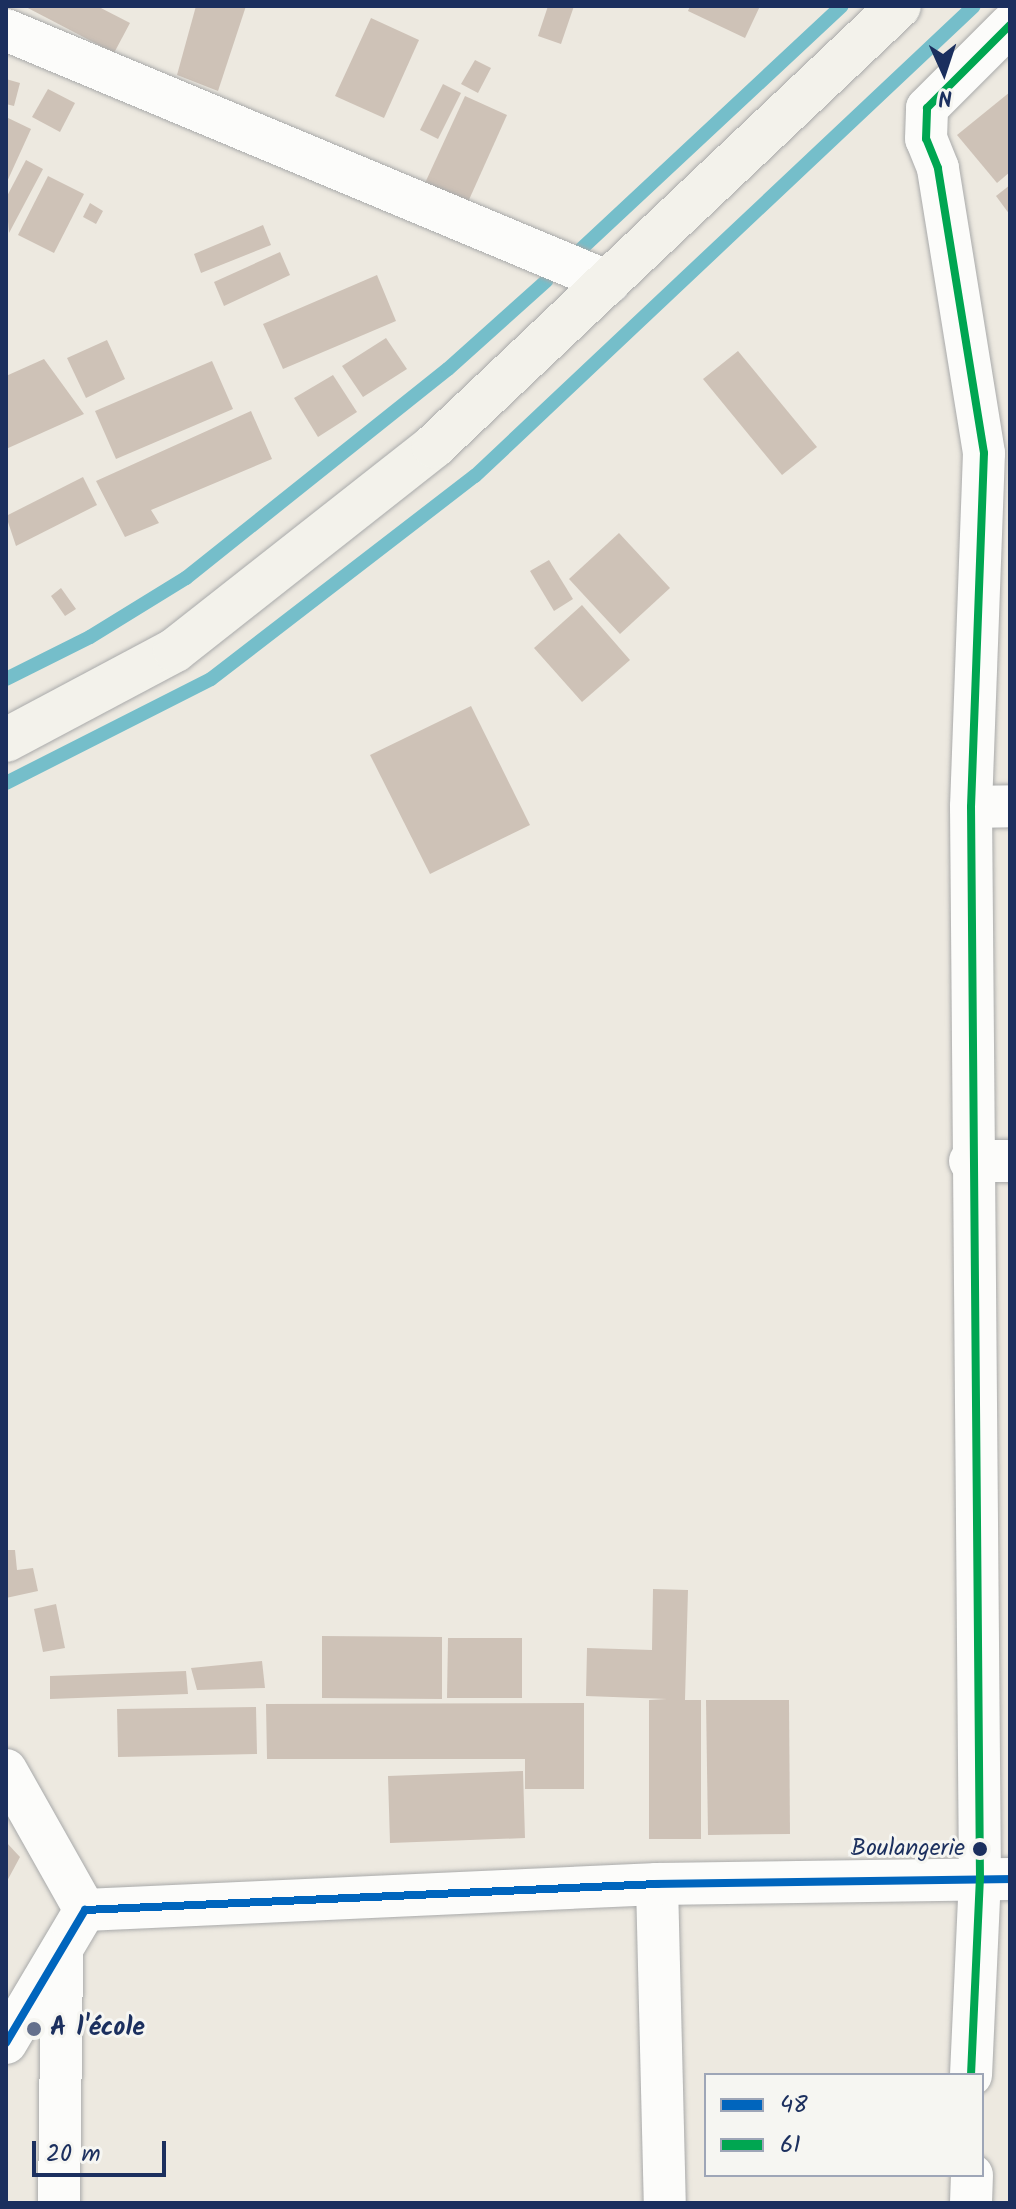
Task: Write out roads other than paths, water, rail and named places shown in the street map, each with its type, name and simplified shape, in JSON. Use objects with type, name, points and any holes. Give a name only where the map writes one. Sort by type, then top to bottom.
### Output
[{"type":"street","points":[[6,740],[175,650],[262,585],[434,446],[899,6]]},
{"type":"street","points":[[971,2073],[995,1880],[990,806],[997,454],[938,168],[926,139],[927,108],[1010,25]]},
{"type":"street","points":[[6,30],[609,282]]},
{"type":"street","points":[[6,1770],[85,1910]]},
{"type":"street","points":[[85,1910],[657,1884],[995,1880]]},
{"type":"street","points":[[657,1884],[665,2203]]},
{"type":"street","points":[[6,2043],[85,1910]]},
{"type":"street","points":[[59,2203],[62,1949]]},
{"type":"street","points":[[971,2203],[972,2177]]},
{"type":"waterway","points":[[579,251],[842,6]]},
{"type":"waterway","points":[[6,783],[211,679],[475,476],[974,6]]},
{"type":"waterway","points":[[6,679],[90,637],[186,578],[448,369],[546,281]]},
{"type":"place","name":"Boulangerie","points":[[980,1849]]},
{"type":"place","name":"A l'école","points":[[34,2029]]}]
